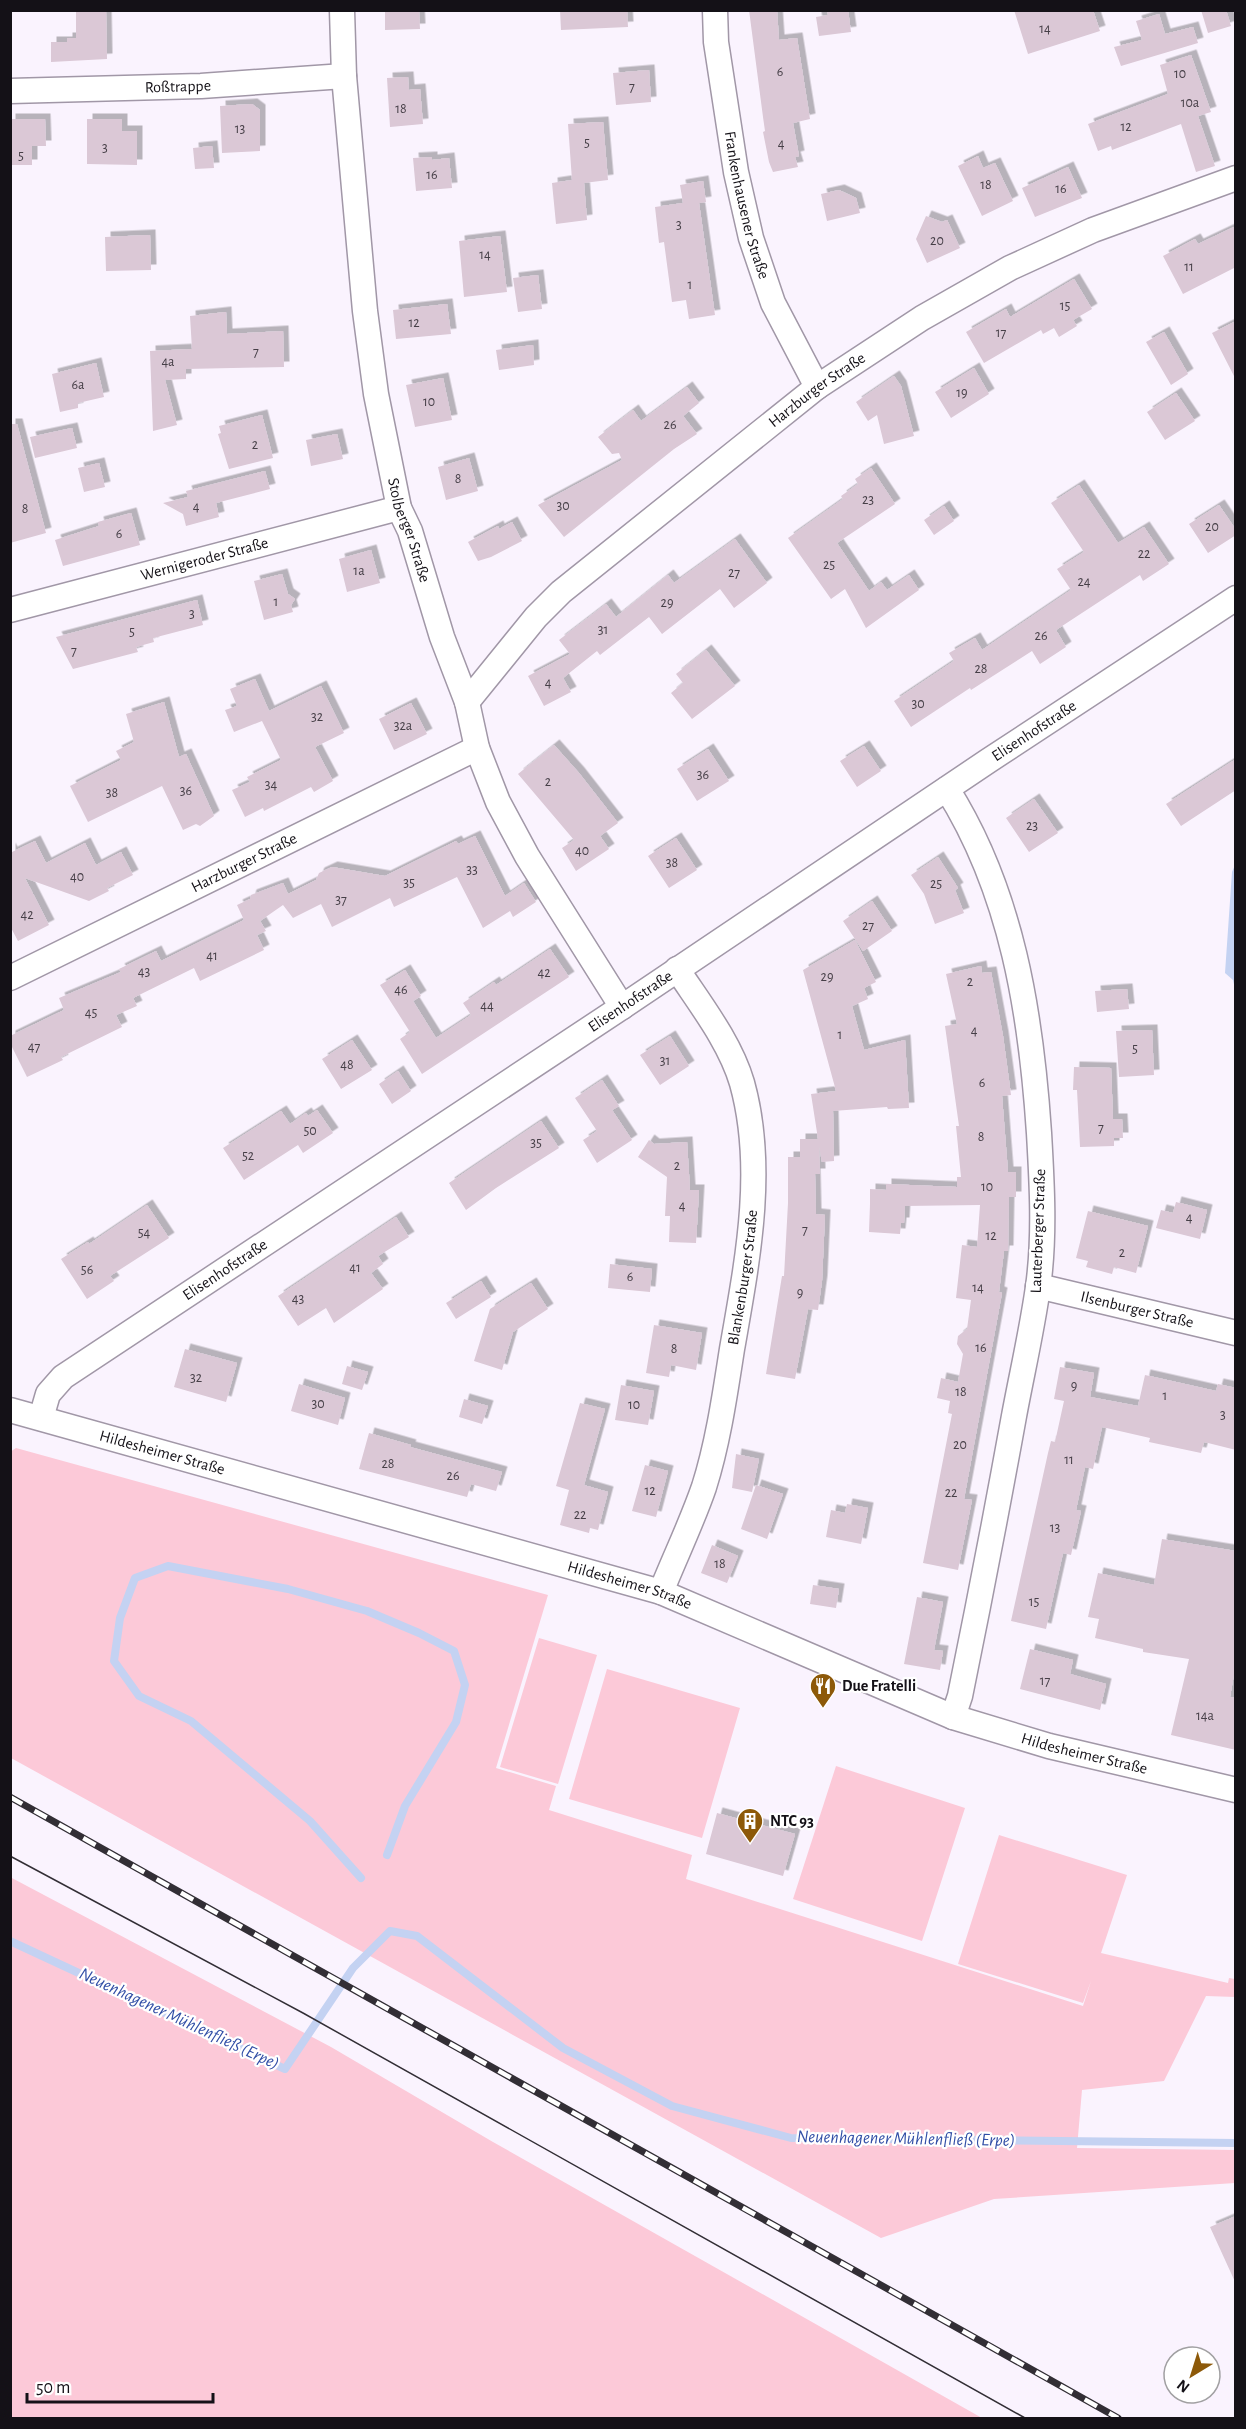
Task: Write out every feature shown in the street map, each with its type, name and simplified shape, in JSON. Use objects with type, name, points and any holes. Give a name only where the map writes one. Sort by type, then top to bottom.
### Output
[{"type":"street","name":"Stolberger Straße","points":[[342,10],[344,76],[365,311],[376,394],[399,507],[410,531],[442,637],[467,702],[477,748],[498,802],[527,856],[622,1007]]},
{"type":"street","name":"Frankenhausener Straße","points":[[715,10],[716,42],[736,172],[751,238],[773,303],[817,387]]},
{"type":"street","name":"Roßtrappe","points":[[10,91],[201,86],[344,76]]},
{"type":"street","name":"Harzburger Straße","points":[[467,702],[536,617],[561,592],[817,387],[922,318],[1010,268],[1093,230],[1236,178]]},
{"type":"street","name":"Wernigeroder Straße","points":[[10,610],[399,507]]},
{"type":"street","name":"Elisenhofstraße","points":[[41,1418],[48,1394],[63,1377],[1236,598]]},
{"type":"street","name":"Harzburger Straße","points":[[10,978],[477,748]]},
{"type":"street","name":"Lauterberger Straße","points":[[947,789],[974,833],[1008,928],[1019,967],[1033,1054],[1039,1138],[1041,1219],[1038,1286],[988,1558],[960,1696],[953,1717]]},
{"type":"street","name":"Blankenburger Straße","points":[[661,1592],[704,1486],[724,1402],[744,1280],[752,1205],[753,1161],[749,1116],[742,1082],[728,1051],[677,969]]},
{"type":"street","name":"Ilsenburger Straße","points":[[1038,1286],[1236,1333]]},
{"type":"street","name":"Hildesheimer Straße","points":[[10,1410],[661,1592],[953,1717],[1048,1746],[1236,1790]]},
{"type":"shaded area","points":[[16,1448],[548,1595],[496,1768],[556,1786],[549,1810],[692,1855],[686,1879],[1083,2006],[1091,1981],[1083,2003],[958,1964],[999,1835],[1127,1875],[1101,1953],[1228,1983],[1229,1978],[1235,1979],[1235,1997],[1206,1996],[1164,2081],[1082,2090],[1077,2148],[1235,2150],[1235,2183],[994,2199],[881,2238],[11,1758],[10,1452]]},
{"type":"shaded area","points":[[539,1638],[597,1655],[558,1784],[500,1767]]},
{"type":"shaded area","points":[[607,1669],[740,1708],[702,1838],[569,1799]]},
{"type":"shaded area","points":[[836,1766],[965,1808],[922,1941],[793,1899]]},
{"type":"shaded area","points":[[10,1877],[331,2047],[493,2142],[982,2418],[11,2418]]},
{"type":"water","points":[[1235,865],[1235,989],[1233,980],[1225,973],[1232,872]]},
{"type":"building","points":[[76,10],[106,10],[107,59],[51,62],[51,42],[67,42],[67,38],[76,38]]},
{"type":"building","points":[[385,10],[419,10],[420,29],[385,30]]},
{"type":"building","points":[[560,10],[627,10],[628,27],[561,30]]},
{"type":"building","points":[[749,10],[777,10],[779,40],[797,38],[810,119],[793,123],[799,156],[795,157],[798,167],[773,172],[769,162],[763,132],[765,131]]},
{"type":"building","points":[[827,10],[848,10],[851,32],[819,36],[816,17],[828,15]]},
{"type":"building","points":[[1014,10],[1093,10],[1100,31],[1028,54]]},
{"type":"building","points":[[1201,10],[1226,10],[1231,26],[1208,33]]},
{"type":"building","points":[[1159,14],[1165,34],[1193,27],[1198,43],[1121,66],[1114,47],[1142,40],[1136,21]]},
{"type":"building","points":[[1191,55],[1211,112],[1198,116],[1215,166],[1196,172],[1181,124],[1112,150],[1111,146],[1098,151],[1088,124],[1168,94],[1160,65]]},
{"type":"building","points":[[649,70],[651,102],[616,105],[613,73]]},
{"type":"building","points":[[408,77],[409,90],[420,89],[423,124],[390,127],[387,78]]},
{"type":"building","points":[[252,104],[260,110],[260,151],[222,153],[220,106]]},
{"type":"building","points":[[10,119],[45,119],[46,146],[32,146],[32,165],[10,165]]},
{"type":"building","points":[[87,119],[122,119],[122,131],[137,131],[137,165],[87,164]]},
{"type":"building","points":[[603,122],[608,180],[584,183],[587,220],[556,224],[552,183],[572,180],[568,124]]},
{"type":"building","points":[[212,146],[214,168],[195,169],[193,148]]},
{"type":"building","points":[[978,156],[983,168],[995,163],[1013,201],[982,216],[958,166]]},
{"type":"building","points":[[432,157],[432,160],[449,158],[452,188],[416,191],[413,158]]},
{"type":"building","points":[[1068,167],[1082,198],[1035,217],[1022,188]]},
{"type":"building","points":[[703,181],[706,202],[699,203],[715,315],[689,319],[686,300],[672,302],[664,242],[659,243],[655,207],[683,203],[680,185]]},
{"type":"building","points":[[839,190],[856,198],[860,213],[827,221],[821,194]]},
{"type":"building","points":[[926,216],[942,222],[947,220],[960,248],[927,263],[916,239]]},
{"type":"building","points":[[1236,226],[1236,267],[1183,294],[1163,256],[1195,239],[1198,244]]},
{"type":"building","points":[[150,235],[151,270],[106,271],[105,237]]},
{"type":"building","points":[[500,236],[507,292],[464,297],[459,241]]},
{"type":"building","points":[[538,275],[542,309],[518,312],[513,278]]},
{"type":"building","points":[[1074,279],[1092,309],[1073,320],[1077,326],[1059,337],[1054,328],[1043,334],[1041,330],[984,363],[966,332],[1006,309],[1010,317]]},
{"type":"building","points":[[447,304],[451,334],[396,339],[393,310]]},
{"type":"building","points":[[226,312],[227,334],[283,331],[284,367],[186,369],[186,379],[165,380],[177,425],[153,431],[150,351],[192,349],[190,316]]},
{"type":"building","points":[[1236,321],[1236,380],[1212,333]]},
{"type":"building","points":[[1164,332],[1188,374],[1171,385],[1146,342]]},
{"type":"building","points":[[533,345],[534,365],[499,370],[496,350]]},
{"type":"building","points":[[96,363],[104,397],[78,403],[78,408],[60,412],[52,374]]},
{"type":"building","points":[[974,368],[989,394],[951,418],[935,392]]},
{"type":"building","points":[[894,376],[901,386],[914,436],[884,444],[877,415],[868,421],[856,402]]},
{"type":"building","points":[[443,378],[452,420],[415,427],[406,385]]},
{"type":"building","points":[[687,387],[699,403],[683,416],[697,434],[674,449],[564,537],[538,505],[622,460],[619,453],[612,454],[598,437],[633,410],[641,421]]},
{"type":"building","points":[[1176,393],[1195,421],[1165,440],[1147,412]]},
{"type":"building","points":[[262,415],[273,458],[229,469],[218,434],[221,433],[219,426]]},
{"type":"building","points":[[10,424],[17,424],[46,533],[10,543]]},
{"type":"building","points":[[72,428],[77,448],[35,458],[30,437]]},
{"type":"building","points":[[337,434],[343,459],[311,466],[306,440]]},
{"type":"building","points":[[469,458],[478,491],[446,500],[438,467]]},
{"type":"building","points":[[99,463],[105,487],[84,492],[78,468]]},
{"type":"building","points":[[871,468],[895,504],[837,543],[869,591],[881,582],[887,590],[909,575],[919,590],[866,628],[845,589],[831,599],[788,538],[843,499],[841,496],[858,484],[855,479]]},
{"type":"building","points":[[265,471],[270,489],[216,503],[219,517],[186,526],[183,514],[163,503],[188,497],[186,491]]},
{"type":"building","points":[[1079,485],[1118,543],[1144,527],[1169,564],[1143,581],[1140,575],[1056,630],[1066,647],[1040,664],[1032,651],[911,727],[894,701],[954,661],[949,653],[975,638],[982,650],[1071,590],[1057,569],[1084,552],[1051,503]]},
{"type":"building","points":[[1219,505],[1236,530],[1236,535],[1208,553],[1189,524]]},
{"type":"building","points":[[944,506],[954,521],[934,535],[924,520]]},
{"type":"building","points":[[131,513],[140,545],[63,566],[55,540],[99,526],[98,522]]},
{"type":"building","points":[[512,522],[522,541],[478,561],[468,542],[498,526],[499,529]]},
{"type":"building","points":[[735,539],[767,583],[734,608],[720,589],[662,634],[649,617],[600,655],[597,651],[563,678],[571,692],[544,706],[528,676],[570,654],[559,640],[606,604],[616,617],[668,575],[674,583]]},
{"type":"building","points":[[371,550],[380,583],[347,592],[339,559]]},
{"type":"building","points":[[282,574],[288,594],[295,599],[291,605],[293,612],[264,620],[254,581]]},
{"type":"building","points":[[197,600],[203,625],[153,638],[154,642],[136,647],[138,652],[73,669],[56,637]]},
{"type":"building","points":[[706,650],[735,686],[692,719],[671,693],[683,683],[676,674]]},
{"type":"building","points":[[255,679],[269,711],[321,686],[344,733],[315,747],[333,781],[314,792],[311,787],[264,811],[263,808],[245,817],[232,790],[250,782],[247,777],[281,760],[262,721],[234,732],[225,710],[237,706],[230,689]]},
{"type":"building","points":[[164,702],[179,757],[186,754],[214,816],[200,826],[196,824],[183,830],[162,786],[88,822],[70,786],[121,760],[116,751],[134,742],[126,714]]},
{"type":"building","points":[[411,703],[427,734],[394,750],[379,719]]},
{"type":"building","points":[[554,745],[618,823],[600,836],[609,849],[576,871],[562,848],[574,840],[518,774]]},
{"type":"building","points":[[864,746],[881,771],[857,787],[840,761]]},
{"type":"building","points":[[708,749],[729,781],[697,801],[677,769]]},
{"type":"building","points":[[1236,759],[1236,790],[1181,826],[1166,804]]},
{"type":"building","points":[[1034,799],[1058,833],[1029,852],[1006,818]]},
{"type":"building","points":[[475,836],[505,896],[524,883],[536,902],[513,917],[510,911],[483,928],[457,877],[394,907],[390,898],[332,927],[321,904],[293,918],[283,905],[260,921],[266,931],[257,935],[264,950],[200,981],[194,968],[133,998],[137,1006],[116,1015],[122,1027],[61,1057],[63,1060],[27,1077],[10,1043],[10,1036],[64,1010],[59,998],[121,972],[119,969],[156,951],[161,961],[244,920],[237,905],[250,899],[251,895],[283,883],[288,894],[316,880],[319,873],[332,867],[385,876],[456,841],[458,844]]},
{"type":"building","points":[[676,838],[697,870],[669,888],[648,856]]},
{"type":"building","points":[[35,841],[46,863],[85,843],[96,865],[121,852],[133,875],[107,888],[109,891],[89,901],[25,878],[49,925],[18,941],[10,926],[10,848],[12,852]]},
{"type":"building","points":[[938,857],[958,888],[955,890],[964,913],[935,924],[924,894],[911,875]]},
{"type":"building","points":[[872,901],[892,931],[863,951],[843,921]]},
{"type":"building","points":[[855,940],[876,982],[864,988],[868,999],[852,1006],[864,1050],[905,1040],[909,1108],[888,1109],[887,1107],[833,1111],[834,1161],[822,1162],[819,1146],[820,1174],[815,1174],[816,1214],[825,1215],[822,1281],[818,1310],[808,1309],[795,1379],[766,1374],[782,1276],[784,1276],[788,1157],[800,1157],[800,1139],[818,1139],[811,1094],[836,1091],[803,970]]},
{"type":"building","points":[[550,949],[569,977],[422,1074],[400,1039],[410,1032],[380,985],[405,970],[421,996],[413,1001],[436,1038],[471,1015],[463,1003],[494,982],[496,985]]},
{"type":"building","points":[[981,966],[982,973],[991,972],[1003,1036],[1011,1095],[1002,1096],[1008,1172],[1016,1172],[1016,1197],[1009,1197],[1008,1251],[1004,1251],[999,1292],[1002,1293],[964,1499],[972,1500],[958,1570],[923,1563],[952,1414],[948,1413],[950,1401],[937,1398],[941,1378],[958,1382],[963,1354],[957,1344],[958,1336],[967,1329],[971,1300],[956,1298],[962,1245],[977,1247],[980,1205],[905,1206],[904,1223],[901,1223],[900,1234],[869,1232],[870,1189],[886,1190],[886,1184],[957,1187],[957,1177],[961,1177],[956,1126],[959,1126],[945,1026],[957,1024],[946,974]]},
{"type":"building","points":[[1127,989],[1129,1009],[1097,1012],[1095,991]]},
{"type":"building","points":[[1152,1030],[1154,1075],[1119,1077],[1116,1031]]},
{"type":"building","points":[[670,1036],[689,1066],[660,1085],[640,1055]]},
{"type":"building","points":[[352,1040],[372,1070],[341,1089],[322,1059]]},
{"type":"building","points":[[1074,1067],[1111,1068],[1113,1119],[1122,1119],[1123,1138],[1114,1138],[1114,1146],[1080,1147],[1077,1090],[1073,1090]]},
{"type":"building","points":[[398,1071],[411,1091],[392,1104],[379,1084]]},
{"type":"building","points":[[602,1080],[619,1106],[612,1110],[632,1140],[597,1163],[583,1140],[597,1131],[575,1098]]},
{"type":"building","points":[[317,1110],[333,1133],[303,1153],[298,1145],[244,1180],[223,1148],[281,1111],[290,1124],[306,1113],[308,1116]]},
{"type":"building","points":[[541,1121],[559,1148],[466,1210],[449,1183]]},
{"type":"building","points":[[649,1140],[654,1144],[687,1142],[690,1190],[699,1190],[696,1243],[669,1242],[670,1216],[665,1216],[667,1177],[638,1157]]},
{"type":"building","points":[[1176,1202],[1207,1210],[1200,1239],[1156,1228],[1161,1210],[1173,1213]]},
{"type":"building","points":[[147,1205],[169,1238],[110,1276],[114,1281],[87,1299],[61,1259],[88,1242],[89,1244]]},
{"type":"building","points":[[1088,1211],[1148,1226],[1136,1273],[1114,1267],[1112,1274],[1086,1267],[1088,1261],[1076,1258]]},
{"type":"building","points":[[396,1217],[409,1237],[378,1256],[383,1264],[371,1273],[383,1289],[334,1323],[326,1308],[298,1326],[278,1296]]},
{"type":"building","points":[[610,1264],[652,1269],[650,1292],[608,1288]]},
{"type":"building","points":[[481,1281],[491,1297],[456,1319],[446,1303]]},
{"type":"building","points":[[531,1283],[548,1309],[513,1332],[502,1370],[474,1361],[490,1309]]},
{"type":"building","points":[[654,1325],[702,1333],[696,1370],[671,1365],[669,1377],[646,1373]]},
{"type":"building","points":[[185,1349],[237,1363],[226,1402],[174,1387]]},
{"type":"building","points":[[347,1366],[368,1372],[362,1390],[342,1384]]},
{"type":"building","points":[[1060,1367],[1094,1373],[1090,1397],[1138,1406],[1145,1375],[1216,1391],[1218,1384],[1236,1388],[1236,1450],[1204,1442],[1201,1453],[1149,1442],[1150,1438],[1102,1427],[1093,1469],[1085,1467],[1076,1510],[1081,1511],[1071,1555],[1063,1553],[1046,1629],[1011,1621],[1048,1453],[1051,1441],[1055,1442],[1064,1401],[1054,1399]]},
{"type":"building","points":[[299,1384],[345,1398],[338,1425],[291,1411]]},
{"type":"building","points":[[621,1385],[654,1391],[648,1425],[615,1420]]},
{"type":"building","points":[[464,1399],[488,1406],[482,1424],[459,1417]]},
{"type":"building","points":[[580,1403],[605,1409],[584,1485],[608,1492],[598,1530],[590,1528],[589,1533],[560,1525],[569,1490],[556,1486]]},
{"type":"building","points":[[369,1433],[411,1445],[410,1447],[502,1472],[496,1491],[471,1484],[467,1497],[359,1469]]},
{"type":"building","points":[[736,1454],[759,1459],[752,1492],[732,1488]]},
{"type":"building","points":[[645,1465],[668,1471],[656,1517],[632,1511]]},
{"type":"building","points":[[756,1485],[783,1494],[767,1539],[741,1529]]},
{"type":"building","points":[[847,1504],[868,1508],[861,1544],[826,1537],[831,1510],[845,1513]]},
{"type":"building","points":[[1162,1539],[1236,1551],[1236,1663],[1230,1697],[1236,1698],[1236,1750],[1171,1735],[1189,1659],[1143,1652],[1143,1649],[1095,1638],[1099,1619],[1088,1617],[1098,1573],[1154,1585]]},
{"type":"building","points":[[712,1545],[738,1556],[727,1583],[701,1573]]},
{"type":"building","points":[[813,1585],[839,1589],[836,1608],[810,1604]]},
{"type":"building","points":[[917,1597],[943,1602],[934,1650],[943,1651],[940,1670],[904,1664]]},
{"type":"building","points":[[1030,1649],[1073,1660],[1070,1674],[1106,1684],[1100,1710],[1020,1689]]},
{"type":"building","name":"NTC 93","points":[[717,1813],[795,1834],[783,1876],[706,1854]]},
{"type":"building","points":[[1236,2216],[1236,2284],[1210,2227]]},
{"type":"waterway","points":[[361,1878],[310,1821],[191,1721],[139,1696],[114,1661],[120,1618],[135,1578],[168,1566],[288,1589],[367,1611],[454,1651],[465,1685],[456,1722],[405,1806],[387,1855]]},
{"type":"waterway","name":"Neuenhagener Mühlenfließ (Erpe)","points":[[10,1941],[285,2069],[353,1968],[390,1931],[417,1936],[563,2048],[672,2106],[791,2138],[1236,2143]]},
{"type":"tram line","points":[[10,1856],[303,2013],[1025,2418]]},
{"type":"railway","points":[[10,1797],[1118,2418]]},
{"type":"place","name":"Due Fratelli","points":[[823,1709]]},
{"type":"place","name":"NTC 93","points":[[750,1844]]}]
